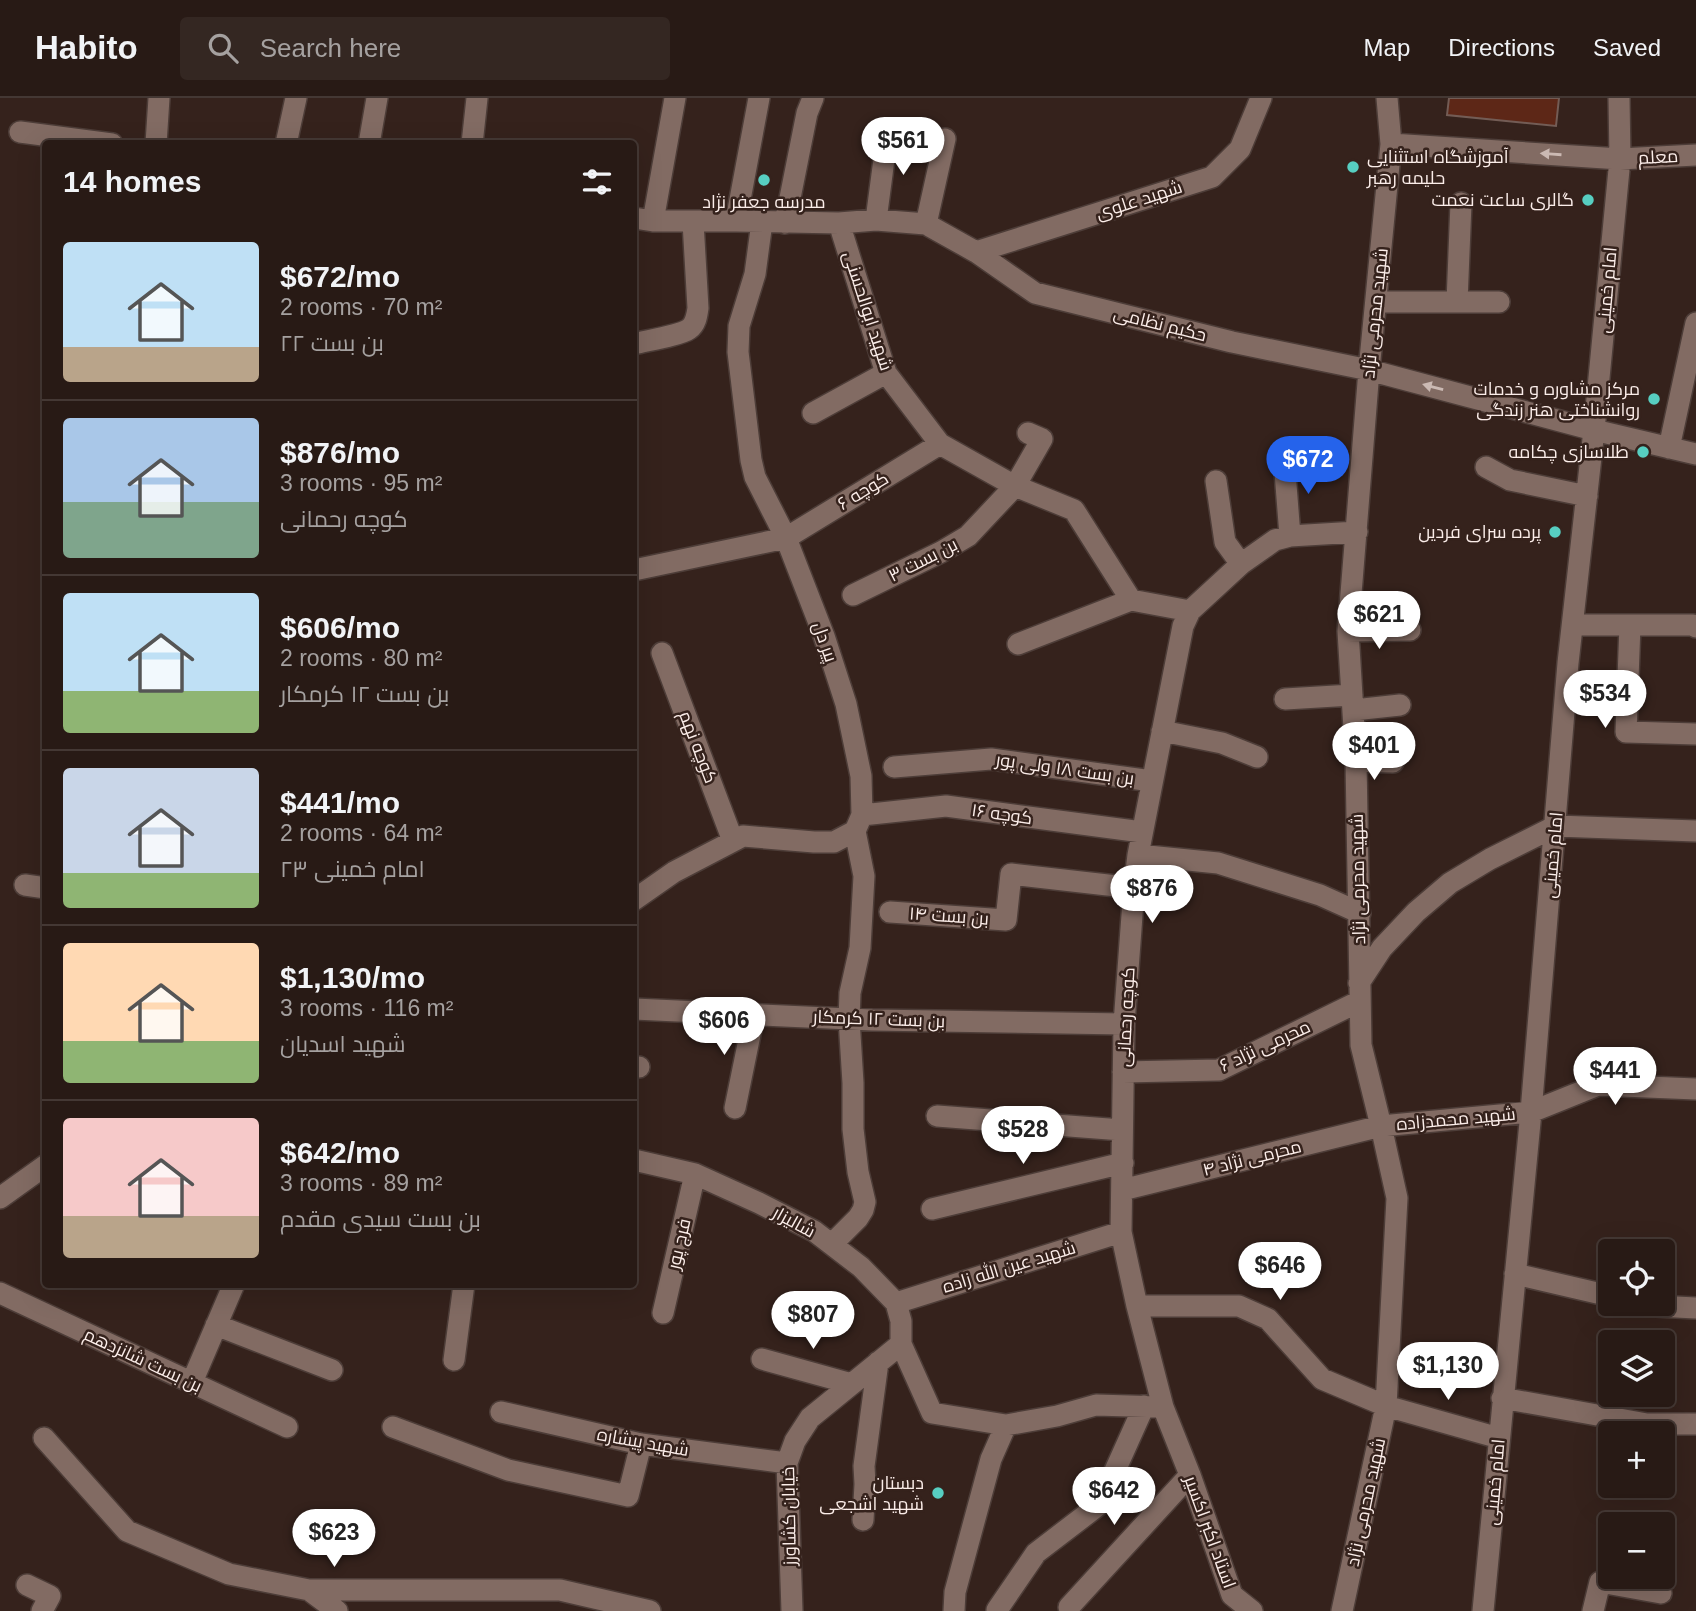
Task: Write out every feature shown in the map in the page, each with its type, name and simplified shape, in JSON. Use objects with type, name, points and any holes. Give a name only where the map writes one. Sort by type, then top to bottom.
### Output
[{"type":"street","points":[[156,140],[159,98]]},
{"type":"street","points":[[287,140],[296,98]]},
{"type":"street","points":[[370,140],[377,98]]},
{"type":"street","points":[[472,140],[477,98]]},
{"type":"street","points":[[643,220],[675,98]]},
{"type":"street","points":[[736,221],[759,98]]},
{"type":"street","points":[[785,223],[807,113],[813,98]]},
{"type":"street","name":"شهید علوی","points":[[975,252],[1212,177],[1240,149],[1261,98]]},
{"type":"street","name":"شهید محرمی نژاد","points":[[1342,1611],[1386,1406],[1397,1198],[1361,1045],[1356,761],[1348,631],[1391,144],[1387,98]]},
{"type":"street","name":"امام خمینی","points":[[1483,1611],[1531,1112],[1573,625],[1619,159],[1619,98]]},
{"type":"street","points":[[876,220],[888,129]]},
{"type":"street","points":[[20,132],[81,140]]},
{"type":"street","points":[[926,224],[945,139]]},
{"type":"street","name":"معلم","points":[[1391,144],[1619,159],[1696,155]]},
{"type":"street","points":[[1457,302],[1461,203]]},
{"type":"street","name":"حکیم نظامی","points":[[643,220],[785,223],[876,220],[926,224],[975,252],[1035,293],[1232,342],[1369,370],[1594,430],[1696,454]]},
{"type":"street","points":[[637,343],[689,329],[696,319],[698,308],[693,222]]},
{"type":"street","name":"پیر دل","points":[[762,222],[755,274],[739,326],[738,352],[751,460],[755,477],[786,538],[824,636],[846,704],[861,775],[859,823],[864,876],[860,947],[850,993],[849,1019],[853,1129],[865,1202],[858,1218],[832,1244]]},
{"type":"street","name":"شهید ابوالحسنی","points":[[839,223],[886,373],[940,444],[1015,486],[1074,510],[1130,600]]},
{"type":"street","points":[[1376,302],[1499,302]]},
{"type":"street","points":[[1668,448],[1696,323]]},
{"type":"street","points":[[813,413],[886,373]]},
{"type":"street","name":"بن بست ۳","points":[[853,595],[968,536],[1015,486],[1042,439],[1028,433]]},
{"type":"street","name":"کوچه ۶","points":[[637,569],[786,538],[940,444]]},
{"type":"street","points":[[1284,458],[1290,536]]},
{"type":"street","points":[[1486,467],[1510,480],[1587,496]]},
{"type":"street","points":[[1216,481],[1225,542],[1241,564]]},
{"type":"street","name":"کوچه رحمانی","points":[[1153,1407],[1137,1306],[1121,1232],[1124,1024],[1138,855],[1183,626],[1190,611],[1241,564],[1275,540],[1290,536],[1357,532]]},
{"type":"street","points":[[1018,644],[1130,600],[1190,611]]},
{"type":"street","points":[[1573,625],[1696,627]]},
{"type":"street","points":[[1630,625],[1626,732],[1696,734]]},
{"type":"street","points":[[1348,631],[1410,630]]},
{"type":"street","name":"کوچه نهم","points":[[662,653],[733,841]]},
{"type":"street","points":[[1285,699],[1400,705]]},
{"type":"street","points":[[1162,731],[1222,743],[1257,757]]},
{"type":"street","name":"بن بست ۱۸ ولی پور","points":[[894,767],[991,759],[1152,781]]},
{"type":"street","points":[[1356,761],[1393,762]]},
{"type":"street","name":"کوچه ۱۶","points":[[859,823],[946,806],[1142,832]]},
{"type":"street","points":[[637,898],[674,872],[743,836],[834,842],[859,823]]},
{"type":"street","points":[[1360,992],[1382,947],[1416,912],[1450,883],[1490,859],[1556,826],[1696,831]]},
{"type":"street","points":[[1138,855],[1218,863],[1320,895],[1360,913]]},
{"type":"street","name":"بن بست ۱۴","points":[[890,912],[1006,920],[1011,874],[1134,888]]},
{"type":"street","name":"محرمی نژاد ۶","points":[[1123,1072],[1219,1070],[1360,992]]},
{"type":"street","name":"بن بست ۱۲ کرمکار","points":[[637,1009],[849,1019],[1124,1024]]},
{"type":"street","points":[[735,1108],[754,1014]]},
{"type":"street","name":"شهید محمدزاده","points":[[1381,1126],[1531,1112],[1598,1085],[1696,1089]]},
{"type":"street","points":[[937,1116],[1122,1130]]},
{"type":"street","name":"محرمی نژاد ۴","points":[[1122,1190],[1381,1126]]},
{"type":"street","name":"شالیزار","points":[[637,1161],[695,1174],[814,1231],[861,1267],[896,1303]]},
{"type":"street","points":[[932,1209],[1123,1163]]},
{"type":"street","points":[[0,1198],[42,1168]]},
{"type":"street","name":"فرج پور","points":[[663,1313],[695,1174]]},
{"type":"street","name":"شهید عین الله زاده","points":[[896,1303],[1121,1232]]},
{"type":"street","points":[[1515,1274],[1598,1293]]},
{"type":"street","points":[[192,1382],[232,1288]]},
{"type":"street","points":[[454,1360],[463,1288]]},
{"type":"street","name":"بن بست شانزدهم","points":[[0,1293],[287,1427]]},
{"type":"street","points":[[896,1303],[901,1321],[901,1344],[932,1413],[1006,1425],[1057,1416],[1097,1405],[1153,1407],[1100,1504],[1036,1553],[997,1610]]},
{"type":"street","points":[[1137,1306],[1239,1307],[1268,1319],[1322,1380],[1386,1406],[1499,1438]]},
{"type":"street","points":[[1675,1307],[1696,1308]]},
{"type":"street","points":[[216,1325],[332,1370]]},
{"type":"street","name":"خیابان کشاورز","points":[[792,1611],[786,1463],[795,1441],[810,1418],[901,1344]]},
{"type":"street","points":[[762,1359],[852,1384]]},
{"type":"street","points":[[863,1520],[864,1466],[878,1362]]},
{"type":"street","points":[[1502,1398],[1647,1424],[1696,1424]]},
{"type":"street","name":"استاد اکبر اکسیر","points":[[1153,1407],[1190,1475],[1232,1595],[1252,1611]]},
{"type":"street","name":"شهید پیشاره","points":[[501,1412],[641,1444],[786,1463]]},
{"type":"street","points":[[954,1611],[955,1592],[991,1459],[1006,1425]]},
{"type":"street","points":[[393,1427],[508,1470],[628,1496],[641,1444]]},
{"type":"street","points":[[44,1438],[127,1531],[229,1574],[309,1590],[559,1590],[650,1611]]},
{"type":"street","points":[[1069,1607],[1190,1475]]},
{"type":"street","points":[[1593,1611],[1600,1582],[1661,1593]]},
{"type":"street","points":[[27,1585],[50,1596],[42,1611]]},
{"type":"street","points":[[309,1590],[337,1611]]},
{"type":"building","points":[[1449,98],[1559,98],[1556,126],[1447,115]]},
{"type":"place","name":"آموزشگاه استثنایی حلیمه رهبر","points":[[1353,167]]},
{"type":"place","name":"مدرسه جعفر نژاد","points":[[764,180]]},
{"type":"place","name":"گالری ساعت نعمت","points":[[1588,200]]},
{"type":"place","name":"مرکز مشاوره و خدمات روانشناختی هنر زندگی","points":[[1654,399]]},
{"type":"place","name":"طلاسازی چکامه","points":[[1643,452]]},
{"type":"place","name":"پرده سرای فردین","points":[[1555,532]]},
{"type":"place","name":"دبستان شهید اشجعی","points":[[938,1493]]}]
